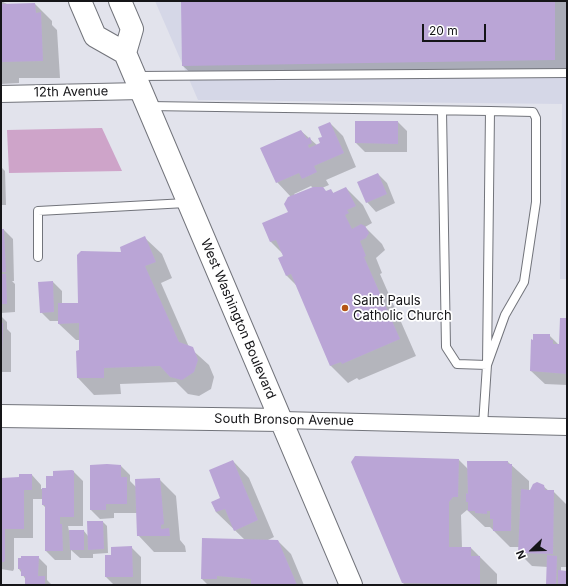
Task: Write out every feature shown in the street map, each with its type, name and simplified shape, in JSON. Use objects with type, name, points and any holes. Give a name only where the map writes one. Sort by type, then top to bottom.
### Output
[{"type":"main road","points":[[80,1],[95,36],[125,53],[132,29],[120,1]]},
{"type":"main road","name":"West Washington Boulevard","points":[[125,53],[351,585]]},
{"type":"main road","name":"South Bronson Avenue","points":[[1,416],[281,420]]},
{"type":"street","name":"12th Avenue","points":[[1,94],[141,91]]},
{"type":"street","name":"South Bronson Avenue","points":[[281,420],[567,427]]},
{"type":"lane","points":[[141,91],[567,73]]},
{"type":"lane","points":[[141,91],[442,111],[533,112],[536,118],[536,202],[524,282],[505,315],[487,365]]},
{"type":"lane","points":[[442,111],[446,347],[457,364],[487,365]]},
{"type":"lane","points":[[482,425],[487,365],[490,111]]},
{"type":"lane","points":[[38,257],[38,212],[189,203]]},
{"type":"shaded area","points":[[155,1],[567,1],[567,279],[560,279],[562,104],[198,100]]},
{"type":"shaded area","points":[[102,128],[122,171],[9,173],[7,130]]},
{"type":"building","points":[[181,1],[555,1],[555,60],[182,66]]},
{"type":"building","points":[[35,3],[36,13],[41,12],[43,61],[1,62],[1,4]]},
{"type":"building","points":[[355,121],[398,121],[398,144],[355,143]]},
{"type":"building","points":[[330,122],[344,153],[314,166],[317,172],[302,179],[299,173],[276,183],[260,148],[301,130],[307,139],[310,137],[312,143],[308,145],[309,148],[320,143],[318,138],[322,137],[318,127]]},
{"type":"building","points":[[378,173],[387,194],[366,203],[357,182]]},
{"type":"building","name":"Saint Pauls Catholic Church","points":[[313,187],[323,187],[326,191],[331,189],[333,193],[346,187],[356,206],[347,210],[349,213],[345,215],[352,229],[361,224],[365,226],[369,233],[366,238],[360,241],[366,256],[364,257],[400,339],[342,364],[341,362],[330,366],[291,274],[286,276],[278,258],[283,256],[276,240],[270,242],[262,223],[288,212],[284,204],[288,197]]},
{"type":"building","points":[[1,229],[4,229],[6,272],[1,272]]},
{"type":"building","points":[[145,236],[156,262],[145,266],[179,342],[193,347],[198,360],[194,372],[182,380],[170,377],[160,366],[104,368],[104,378],[77,378],[76,351],[79,350],[79,323],[58,324],[58,303],[78,303],[77,255],[81,251],[121,252],[120,247]]},
{"type":"building","points":[[1,274],[6,274],[7,304],[1,304]]},
{"type":"building","points":[[53,281],[54,312],[40,313],[38,282]]},
{"type":"building","points":[[560,318],[567,318],[567,374],[530,371],[531,339],[533,340],[533,334],[550,334],[550,340],[553,340],[553,344],[559,344]]},
{"type":"building","points":[[1,323],[3,323],[2,351],[1,351]]},
{"type":"building","points":[[355,456],[459,459],[458,497],[453,497],[449,502],[449,547],[471,547],[471,556],[480,556],[480,585],[402,583],[351,462]]},
{"type":"building","points":[[233,460],[258,520],[234,531],[225,509],[216,512],[211,502],[220,498],[209,470]]},
{"type":"building","points":[[467,461],[508,461],[508,464],[512,464],[511,531],[493,531],[493,519],[490,519],[490,511],[487,511],[487,514],[468,511],[468,502],[466,502],[466,493],[468,494]]},
{"type":"building","points":[[90,465],[121,465],[121,477],[127,477],[127,504],[106,504],[106,510],[90,510]]},
{"type":"building","points":[[53,471],[74,471],[74,517],[60,517],[60,524],[62,524],[63,551],[45,551],[45,505],[42,505],[42,488],[46,488],[46,476],[53,476]]},
{"type":"building","points":[[19,474],[32,474],[32,490],[24,490],[24,529],[5,529],[5,560],[4,562],[1,562],[2,478],[19,477]]},
{"type":"building","points":[[160,478],[164,524],[161,525],[161,529],[169,528],[170,536],[137,536],[135,479]]},
{"type":"building","points":[[537,482],[544,485],[545,490],[554,490],[553,554],[518,553],[521,489],[530,490],[533,484]]},
{"type":"building","points":[[87,521],[103,521],[104,549],[88,550]]},
{"type":"building","points":[[69,530],[84,530],[84,550],[70,550]]},
{"type":"building","points":[[202,538],[278,540],[297,585],[251,585],[251,579],[217,576],[217,579],[201,579]]},
{"type":"building","points":[[132,546],[133,577],[105,577],[105,555],[111,555],[111,547]]},
{"type":"building","points":[[547,555],[557,556],[556,585],[546,585]]},
{"type":"building","points":[[21,556],[39,556],[38,576],[45,576],[45,585],[25,585],[25,576],[21,576],[21,569],[18,569],[18,558],[21,558]]},
{"type":"building","points":[[558,570],[567,571],[567,585],[558,585]]},
{"type":"place","name":"Saint Pauls Catholic Church","points":[[345,308]]}]
